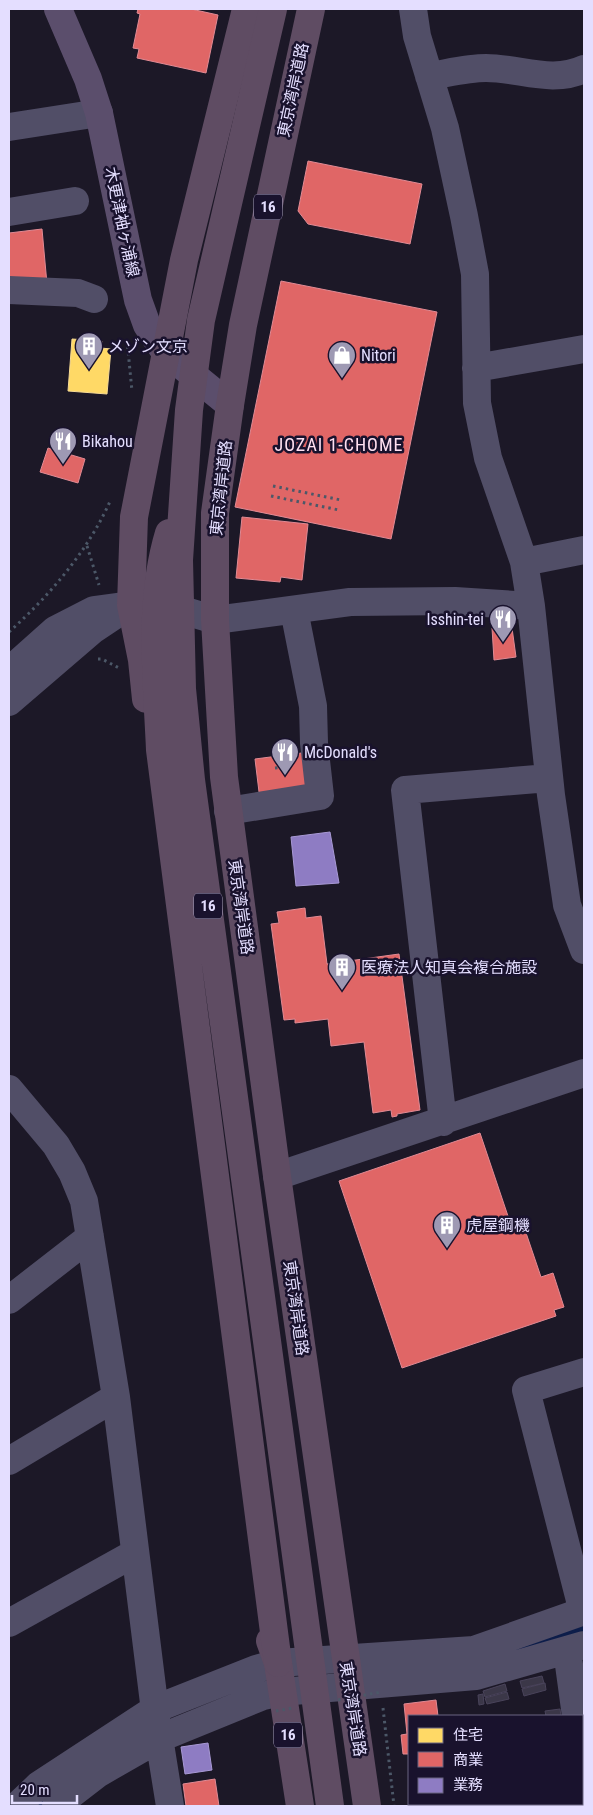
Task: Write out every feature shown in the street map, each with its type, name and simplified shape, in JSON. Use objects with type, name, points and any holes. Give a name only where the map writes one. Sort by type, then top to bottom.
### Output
[{"type":"highway","name":"16","points":[[246,9],[184,260],[164,352],[134,517],[130,605],[142,660],[149,729],[266,1626],[278,1663]]},
{"type":"highway","name":"東京湾岸道路","points":[[272,9],[201,320],[189,410],[179,560],[182,688],[191,780],[330,1806]]},
{"type":"highway","name":"東京湾岸道路","points":[[311,9],[243,325],[230,405],[215,513],[215,620],[224,777],[228,811],[277,1176],[367,1806]]},
{"type":"highway","name":"16","points":[[184,498],[171,525],[161,559],[157,622],[160,750],[281,1692],[300,1806]]},
{"type":"main road","name":"木更津袖ヶ浦線","points":[[58,9],[88,79],[99,113],[138,300],[147,325],[164,352],[230,405]]},
{"type":"street","points":[[413,9],[417,36],[446,128],[475,274],[477,403],[488,458],[524,562],[531,606],[549,778],[567,905],[584,950]]},
{"type":"street","points":[[429,76],[486,68],[523,70],[551,77],[571,75],[584,69]]},
{"type":"street","points":[[9,127],[99,113]]},
{"type":"street","points":[[9,212],[75,201]]},
{"type":"street","points":[[9,290],[78,293],[94,299]]},
{"type":"street","points":[[476,368],[584,348]]},
{"type":"street","points":[[524,562],[584,550]]},
{"type":"street","points":[[9,671],[55,630],[94,610],[130,605],[172,606],[215,620],[350,602],[455,601],[531,606]]},
{"type":"street","points":[[9,702],[94,629],[130,605]]},
{"type":"street","points":[[228,811],[320,796],[314,743],[313,706],[294,610]]},
{"type":"street","points":[[443,1122],[405,790],[549,778]]},
{"type":"street","points":[[277,1176],[443,1122],[584,1073]]},
{"type":"street","points":[[12,1099],[56,1145],[72,1172],[84,1201],[116,1397],[157,1725],[170,1806]]},
{"type":"street","points":[[9,1300],[90,1236]]},
{"type":"street","points":[[17,1806],[39,1785],[157,1725],[256,1669],[278,1663],[474,1650],[584,1611],[526,1390],[584,1372]]},
{"type":"street","points":[[9,1461],[116,1397]]},
{"type":"street","points":[[9,1623],[135,1553]]},
{"type":"street","points":[[56,1806],[157,1725],[281,1692],[476,1676],[576,1648],[576,1715]]},
{"type":"path","points":[[126,334],[133,395]]},
{"type":"path","points":[[273,486],[341,500]]},
{"type":"path","points":[[9,632],[45,598],[86,546],[112,495]]},
{"type":"path","points":[[270,496],[339,510]]},
{"type":"path","points":[[92,659],[102,659],[124,670]]},
{"type":"path","points":[[275,768],[293,766]]},
{"type":"path","points":[[384,1704],[382,1711],[394,1806]]},
{"type":"building: 住宅","name":"メゾン文京","points":[[72,339],[102,341],[101,348],[111,349],[107,394],[68,391]]},
{"type":"building: 商業","points":[[138,9],[191,9],[218,15],[206,73],[137,58],[139,49],[133,48],[140,14],[137,13]]},
{"type":"building: 商業","points":[[308,161],[422,184],[410,244],[308,224],[298,211]]},
{"type":"building: 商業","points":[[42,229],[47,284],[9,288],[9,233]]},
{"type":"building: 商業","name":"Nitori","points":[[281,281],[437,312],[391,539],[235,507]]},
{"type":"building: 商業","name":"Bikahou","points":[[48,448],[85,459],[78,483],[40,472]]},
{"type":"building: 商業","points":[[242,517],[308,524],[302,580],[281,577],[280,582],[236,578]]},
{"type":"building: 商業","name":"Isshin-tei","points":[[492,628],[512,628],[516,657],[494,660]]},
{"type":"building: 商業","name":"McDonald's","points":[[309,752],[315,793],[260,800],[255,759]]},
{"type":"building: 商業","name":"医療法人知真会複合施設","points":[[305,908],[306,918],[321,916],[327,964],[399,954],[420,1110],[397,1114],[397,1116],[392,1117],[391,1110],[373,1113],[364,1042],[331,1046],[328,1019],[295,1023],[295,1019],[284,1020],[271,924],[279,923],[277,912]]},
{"type":"building: 商業","name":"虎屋鋼機","points":[[480,1133],[511,1225],[522,1221],[541,1277],[553,1273],[564,1307],[554,1310],[556,1316],[402,1368],[339,1181]]},
{"type":"building: 商業","points":[[436,1700],[438,1715],[408,1715],[408,1754],[403,1754],[401,1735],[407,1734],[404,1704]]},
{"type":"building: 商業","points":[[215,1779],[219,1806],[186,1806],[183,1784]]},
{"type":"building: 業務","points":[[330,832],[339,883],[296,886],[291,837]]},
{"type":"building: 業務","points":[[208,1743],[212,1770],[185,1774],[181,1747]]},
{"type":"building: その他","points":[[542,1676],[544,1683],[522,1688],[520,1681]]},
{"type":"building: その他","points":[[545,1683],[546,1690],[524,1696],[522,1689]]},
{"type":"building: その他","points":[[505,1684],[507,1691],[485,1697],[483,1691]]},
{"type":"building: その他","points":[[507,1692],[509,1699],[487,1704],[485,1698]]},
{"type":"building: その他","points":[[483,1694],[484,1704],[479,1705],[478,1695]]},
{"type":"building: その他","points":[[560,1709],[561,1715],[546,1715],[545,1711]]},
{"type":"waterway","points":[[518,1648],[584,1629]]},
{"type":"waterway","points":[[38,1806],[49,1796]]},
{"type":"place","name":"メゾン文京","points":[[89,370]]},
{"type":"place","name":"Nitori","points":[[342,379]]},
{"type":"place","name":"Bikahou","points":[[63,465]]},
{"type":"place","name":"Isshin-tei","points":[[503,643]]},
{"type":"place","name":"McDonald's","points":[[285,776]]},
{"type":"place","name":"医療法人知真会複合施設","points":[[342,991]]},
{"type":"place","name":"虎屋鋼機","points":[[447,1249]]},
{"type":"district","name":"JOZAI 1-CHOME","points":[[339,444]]}]
